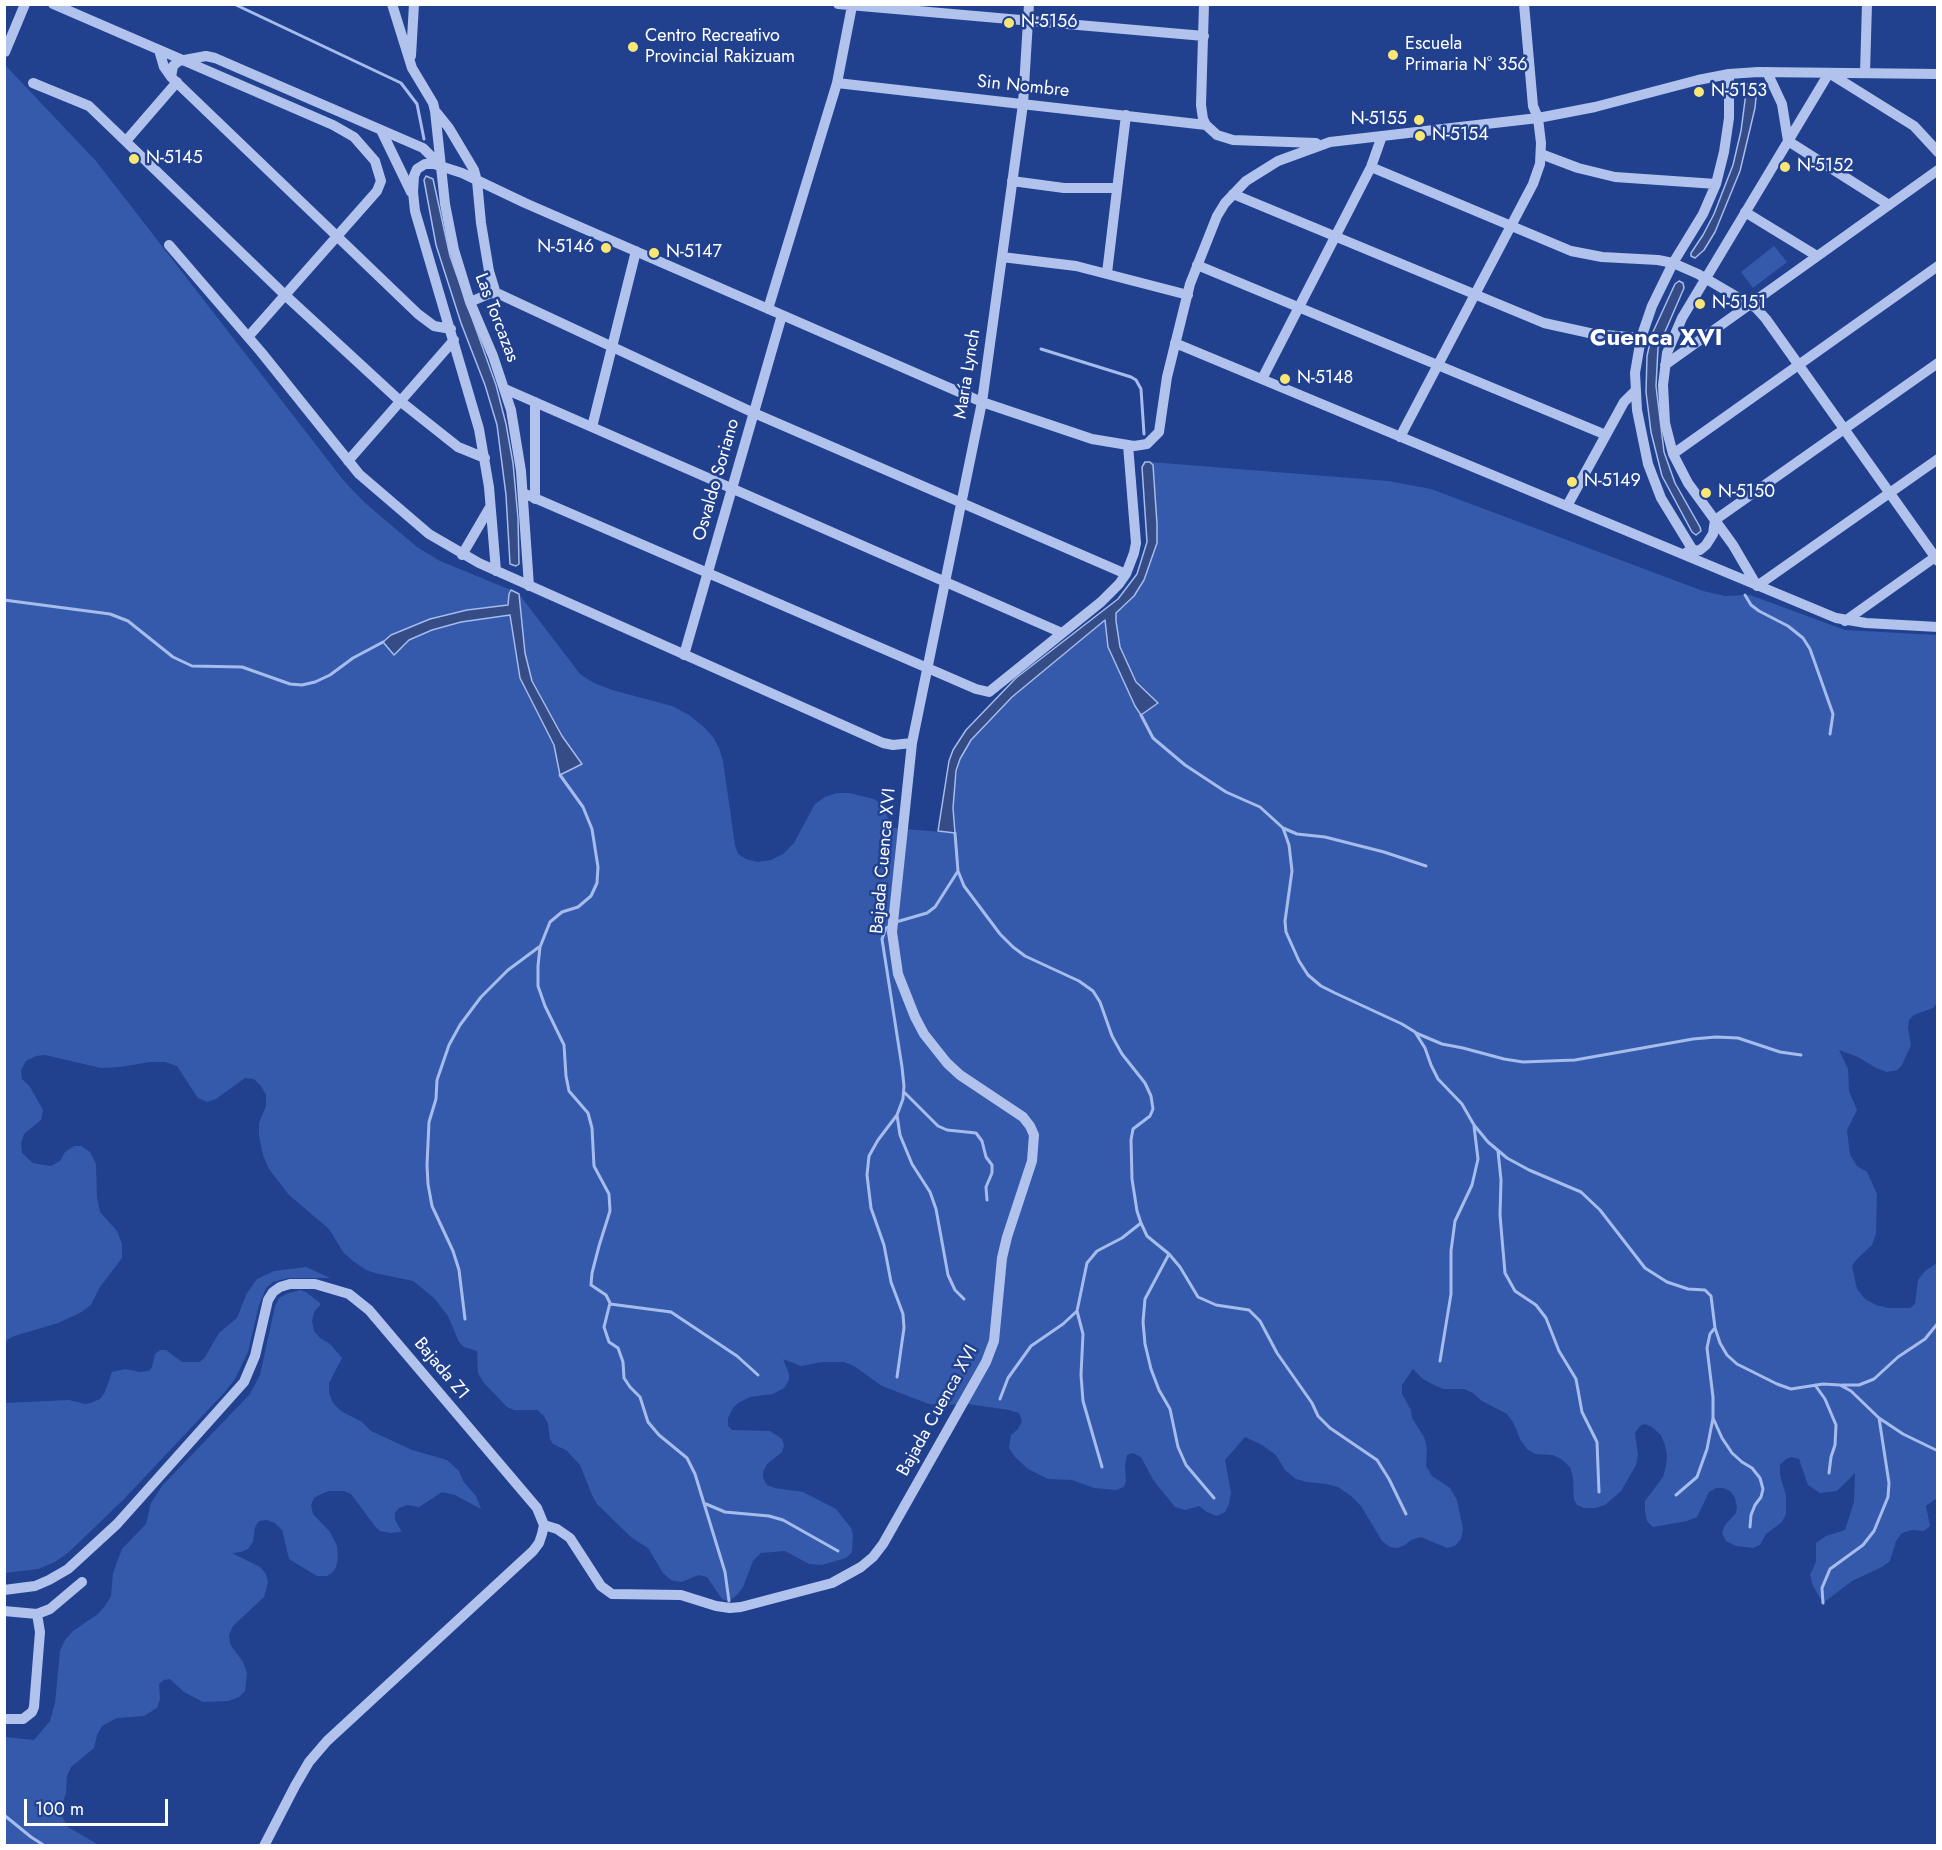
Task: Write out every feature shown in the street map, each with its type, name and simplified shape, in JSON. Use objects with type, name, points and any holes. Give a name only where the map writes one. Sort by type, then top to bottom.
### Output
[{"type":"street","points":[[5,52],[25,4]]},
{"type":"street","points":[[53,4],[333,125],[349,134],[362,146],[379,169],[380,186],[248,337]]},
{"type":"street","name":"Las Torcazas","points":[[392,4],[412,68],[435,111],[448,227],[470,302],[505,389],[515,429],[523,493],[529,586]]},
{"type":"street","name":"Las Torcazas","points":[[412,68],[411,40],[414,4]]},
{"type":"street","points":[[838,4],[1204,36]]},
{"type":"street","name":"María Lynch","points":[[912,743],[982,402],[1023,104],[1029,4]]},
{"type":"street","points":[[1204,4],[1201,105],[1206,125]]},
{"type":"street","points":[[1400,437],[1537,175],[1541,154],[1538,118],[1533,106],[1524,4]]},
{"type":"street","points":[[1865,74],[1867,4]]},
{"type":"street","points":[[768,309],[858,6]]},
{"type":"street","points":[[159,50],[164,67],[174,80],[423,319],[452,335]]},
{"type":"street","points":[[126,141],[174,80],[173,66],[183,60],[206,56],[423,148],[441,165]]},
{"type":"street","points":[[496,571],[480,429],[418,221],[413,196],[413,180],[417,169],[429,163],[441,165],[982,402],[1092,439],[1128,446],[1147,444],[1158,432],[1175,343],[1188,295],[1197,265],[1217,216],[1233,194],[1260,170],[1278,161],[1330,142],[1538,118],[1610,104],[1729,74],[1767,72],[1938,74]]},
{"type":"street","points":[[1767,72],[1782,104],[1788,141],[1888,205]]},
{"type":"street","points":[[1757,586],[1715,520],[1688,483],[1674,454],[1665,423],[1663,385],[1665,365],[1673,335],[1705,278],[1829,73]]},
{"type":"street","points":[[1829,73],[1914,126],[1923,133],[1938,152]]},
{"type":"street","points":[[1694,552],[1654,483],[1643,446],[1635,373],[1641,338],[1652,306],[1673,263],[1703,214],[1716,184],[1729,118],[1729,74]]},
{"type":"street","points":[[33,83],[89,106],[285,295],[400,401],[458,447],[485,458]]},
{"type":"street","name":"Sin Nombre","points":[[837,83],[1206,125],[1217,135],[1233,140],[1282,143],[1330,142]]},
{"type":"street","points":[[435,111],[449,128],[474,170],[489,270],[496,294]]},
{"type":"street","points":[[1107,273],[1126,116]]},
{"type":"street","points":[[381,130],[413,196]]},
{"type":"street","points":[[1262,379],[1371,166],[1382,136]]},
{"type":"street","points":[[1541,154],[1578,168],[1614,177],[1716,184]]},
{"type":"street","points":[[1371,166],[1557,245],[1587,255],[1673,263],[1705,278],[1750,304],[1761,313],[1937,557],[1845,621]]},
{"type":"street","points":[[1665,365],[1938,170]]},
{"type":"street","points":[[1012,181],[1064,188],[1118,188]]},
{"type":"street","points":[[1233,194],[1475,295],[1561,328],[1594,334],[1641,338]]},
{"type":"street","points":[[1745,212],[1816,256]]},
{"type":"street","points":[[169,245],[248,337],[348,461],[412,521],[462,555],[883,743],[893,745],[912,743]]},
{"type":"street","points":[[592,427],[636,251]]},
{"type":"street","points":[[1002,257],[1076,266],[1188,295]]},
{"type":"street","points":[[1197,265],[1606,435]]},
{"type":"street","points":[[1674,454],[1938,266]]},
{"type":"street","points":[[470,302],[490,293],[496,294],[754,413],[1126,574]]},
{"type":"street","name":"Osvaldo Soriano","points":[[684,655],[782,315]]},
{"type":"street","points":[[348,461],[400,401],[452,335]]},
{"type":"street","points":[[1175,343],[1845,621],[1938,627]]},
{"type":"street","points":[[1677,552],[1700,550],[1710,540],[1715,520],[1938,363]]},
{"type":"street","points":[[505,389],[1062,633]]},
{"type":"street","points":[[1567,506],[1624,402],[1636,390]]},
{"type":"street","points":[[535,402],[536,498]]},
{"type":"street","points":[[523,493],[976,690],[989,692],[1111,594],[1126,574],[1136,543],[1128,446]]},
{"type":"street","points":[[1757,586],[1938,459]]},
{"type":"street","points":[[462,555],[490,507]]},
{"type":"street","name":"Bajada Cuenca XVI","points":[[544,1525],[557,1529],[570,1538],[601,1586],[612,1594],[681,1595],[730,1608],[831,1583],[861,1567],[883,1544],[986,1362],[998,1323],[1002,1258],[1032,1161],[1034,1135],[1023,1117],[960,1075],[947,1063],[919,1025],[898,974],[894,953],[893,924],[912,743]]},
{"type":"street","name":"Bajada Z1","points":[[4,1590],[34,1586],[68,1569],[117,1524],[244,1382],[255,1356],[268,1300],[280,1287],[290,1284],[315,1284],[334,1289],[349,1294],[369,1310],[537,1508],[544,1525]]},
{"type":"street","points":[[264,1845],[309,1762],[327,1741],[533,1551],[539,1543],[544,1525]]},
{"type":"street","points":[[4,1611],[37,1614],[51,1609],[82,1582]]},
{"type":"street","points":[[4,1719],[28,1717],[34,1707],[40,1632],[37,1614]]},
{"type":"shaded area","points":[[5,65],[96,161],[344,481],[364,502],[417,547],[440,561],[511,590],[508,605],[441,616],[391,635],[394,655],[409,640],[432,630],[461,622],[510,615],[520,678],[554,745],[561,774],[582,763],[562,736],[532,681],[525,653],[519,594],[580,674],[612,690],[672,706],[689,715],[713,737],[723,761],[735,845],[738,854],[746,859],[758,862],[771,860],[783,854],[794,843],[815,804],[837,793],[849,793],[874,799],[883,806],[892,828],[955,833],[953,808],[955,783],[960,759],[965,749],[1012,697],[1105,620],[1108,647],[1135,706],[1141,715],[1157,704],[1151,695],[1136,682],[1120,647],[1116,621],[1116,613],[1140,588],[1155,551],[1157,524],[1153,466],[1150,462],[1388,481],[1431,489],[1703,591],[1725,596],[1750,595],[1845,630],[1937,635],[1937,1003],[1933,1008],[1914,1015],[1909,1020],[1911,1045],[1902,1065],[1897,1070],[1887,1072],[1839,1050],[1848,1069],[1849,1091],[1857,1110],[1847,1130],[1850,1155],[1857,1166],[1867,1172],[1877,1194],[1876,1234],[1872,1245],[1852,1266],[1857,1289],[1865,1299],[1876,1305],[1888,1308],[1910,1308],[1915,1304],[1918,1280],[1925,1271],[1937,1263],[1937,1498],[1926,1506],[1930,1526],[1924,1531],[1912,1530],[1902,1533],[1896,1541],[1890,1561],[1852,1581],[1823,1603],[1813,1586],[1810,1575],[1816,1562],[1816,1543],[1826,1536],[1845,1530],[1854,1502],[1855,1473],[1837,1491],[1820,1493],[1808,1485],[1799,1459],[1792,1457],[1786,1459],[1780,1465],[1780,1475],[1786,1496],[1786,1514],[1782,1522],[1766,1534],[1760,1545],[1753,1548],[1736,1546],[1726,1541],[1722,1533],[1725,1525],[1736,1513],[1737,1507],[1730,1491],[1723,1488],[1716,1488],[1709,1492],[1697,1517],[1653,1527],[1647,1521],[1645,1501],[1663,1477],[1667,1456],[1661,1435],[1652,1427],[1645,1424],[1640,1426],[1635,1433],[1638,1455],[1636,1465],[1621,1491],[1605,1505],[1584,1508],[1577,1505],[1574,1499],[1570,1467],[1553,1455],[1535,1454],[1527,1449],[1507,1414],[1464,1389],[1443,1389],[1432,1384],[1413,1369],[1402,1385],[1402,1394],[1411,1410],[1412,1418],[1424,1437],[1427,1448],[1426,1466],[1432,1476],[1450,1488],[1457,1500],[1463,1529],[1461,1539],[1455,1546],[1447,1548],[1421,1537],[1397,1548],[1390,1547],[1382,1541],[1361,1506],[1351,1496],[1338,1487],[1296,1479],[1285,1470],[1276,1455],[1245,1437],[1225,1460],[1231,1493],[1225,1512],[1217,1516],[1199,1506],[1185,1510],[1175,1507],[1154,1481],[1141,1457],[1133,1453],[1127,1455],[1124,1487],[1116,1490],[1094,1488],[1072,1480],[1048,1479],[1028,1469],[1009,1448],[1011,1435],[1022,1421],[1019,1413],[968,1404],[929,1404],[882,1386],[854,1366],[844,1362],[822,1362],[801,1366],[783,1359],[789,1374],[789,1380],[784,1388],[773,1394],[750,1397],[738,1403],[728,1418],[728,1426],[732,1430],[770,1431],[782,1439],[784,1446],[782,1452],[767,1464],[763,1472],[767,1485],[803,1492],[836,1509],[851,1528],[852,1552],[846,1558],[822,1565],[809,1564],[785,1551],[761,1553],[753,1561],[743,1587],[729,1601],[722,1599],[707,1577],[699,1575],[681,1582],[671,1580],[663,1573],[648,1548],[632,1538],[597,1504],[580,1465],[566,1450],[553,1444],[544,1416],[537,1410],[514,1410],[507,1407],[484,1383],[478,1373],[477,1351],[464,1347],[459,1342],[448,1316],[434,1298],[413,1281],[366,1270],[353,1261],[343,1252],[329,1229],[289,1195],[269,1169],[263,1155],[259,1123],[266,1106],[266,1095],[254,1079],[245,1078],[216,1099],[207,1102],[198,1098],[177,1066],[165,1062],[101,1068],[45,1055],[26,1061],[21,1070],[22,1079],[30,1087],[43,1110],[41,1120],[24,1134],[21,1143],[22,1153],[33,1163],[51,1166],[60,1161],[65,1152],[74,1146],[81,1146],[90,1152],[96,1164],[97,1198],[100,1212],[117,1231],[122,1244],[122,1258],[100,1287],[91,1305],[58,1323],[14,1336],[7,1340],[5,1346]]},
{"type":"shaded area","points":[[1755,82],[1757,87],[1755,108],[1740,171],[1715,232],[1704,250],[1695,258],[1691,256],[1691,253],[1714,214],[1733,165],[1741,131],[1747,85]]},
{"type":"shaded area","points":[[426,176],[433,179],[450,256],[496,385],[506,424],[513,463],[518,518],[519,564],[516,566],[510,564],[506,495],[497,425],[436,245],[424,180]]},
{"type":"shaded area","points":[[1774,246],[1787,262],[1753,288],[1741,272]]},
{"type":"shaded area","points":[[1679,281],[1683,283],[1684,288],[1658,348],[1656,386],[1664,452],[1675,483],[1700,527],[1701,531],[1696,535],[1692,532],[1662,476],[1651,432],[1646,392],[1647,356],[1652,334],[1675,284]]},
{"type":"shaded area","points":[[1145,462],[1153,465],[1157,543],[1144,580],[1134,596],[1116,613],[1116,621],[1120,647],[1136,682],[1158,703],[1141,715],[1135,706],[1108,647],[1105,620],[1012,697],[971,740],[956,771],[953,808],[955,833],[938,831],[949,761],[966,730],[1016,678],[1118,599],[1137,574],[1147,542],[1142,467]]},
{"type":"shaded area","points":[[511,590],[519,594],[525,653],[532,681],[562,736],[582,764],[560,775],[554,745],[520,678],[510,615],[461,622],[432,630],[409,640],[394,655],[383,642],[391,635],[430,619],[467,610],[508,605]]},
{"type":"shaded area","points":[[306,1267],[330,1278],[288,1278],[273,1282],[266,1288],[259,1305],[248,1352],[235,1379],[123,1500],[69,1552],[55,1562],[38,1569],[5,1573],[5,1403],[69,1400],[85,1404],[91,1403],[100,1399],[105,1392],[112,1372],[125,1369],[149,1371],[155,1354],[160,1350],[166,1350],[182,1362],[200,1362],[219,1333],[237,1318],[247,1293],[257,1279],[274,1271]]},
{"type":"shaded area","points":[[300,1290],[321,1304],[314,1312],[312,1321],[314,1331],[342,1358],[329,1383],[329,1393],[333,1403],[341,1411],[362,1422],[371,1431],[412,1450],[447,1460],[459,1471],[463,1481],[476,1496],[481,1509],[455,1495],[442,1492],[419,1507],[407,1505],[399,1508],[395,1513],[395,1520],[402,1532],[390,1533],[380,1531],[374,1525],[351,1494],[344,1491],[329,1491],[321,1494],[314,1498],[311,1505],[313,1514],[330,1532],[337,1546],[338,1558],[336,1567],[327,1576],[317,1576],[289,1559],[282,1530],[275,1523],[267,1520],[259,1521],[255,1527],[253,1542],[248,1549],[232,1553],[260,1567],[266,1574],[268,1582],[264,1597],[233,1626],[229,1635],[230,1644],[243,1662],[247,1673],[245,1691],[239,1697],[228,1701],[203,1702],[184,1692],[170,1679],[164,1680],[159,1684],[160,1699],[157,1708],[144,1716],[117,1718],[102,1726],[94,1748],[71,1767],[67,1776],[66,1793],[61,1808],[63,1818],[68,1827],[99,1845],[5,1845],[5,1737],[34,1740],[50,1721],[55,1703],[60,1651],[65,1640],[105,1606],[111,1596],[113,1573],[122,1549],[146,1524],[151,1503],[162,1486],[250,1394],[260,1375],[275,1306],[279,1298]]},
{"type":"waterway","points":[[234,4],[401,83],[417,104],[424,139]]},
{"type":"waterway","points":[[1041,349],[1136,380],[1141,389],[1144,434]]},
{"type":"waterway","points":[[1745,595],[1751,605],[1759,611],[1788,626],[1803,638],[1810,649],[1833,714],[1830,734]]},
{"type":"waterway","points":[[4,600],[110,614],[128,621],[173,657],[192,666],[242,667],[290,684],[302,685],[315,682],[383,642]]},
{"type":"waterway","points":[[1141,715],[1153,738],[1185,765],[1226,792],[1260,807],[1283,828],[1297,834],[1325,837],[1384,852],[1426,866]]},
{"type":"waterway","points":[[560,775],[583,807],[592,829],[598,867],[597,883],[591,896],[578,907],[562,912],[550,922],[540,947],[538,986],[564,1045],[569,1091],[588,1113],[592,1128],[594,1166],[609,1194],[610,1211],[592,1273],[591,1285],[606,1295],[610,1303],[604,1327],[609,1342],[618,1348],[623,1362],[624,1378],[640,1397],[648,1422],[659,1435],[687,1458],[695,1474],[725,1572],[729,1601]]},
{"type":"waterway","points":[[1283,828],[1289,845],[1292,871],[1285,921],[1286,932],[1308,975],[1321,986],[1415,1032],[1425,1048],[1438,1079],[1462,1104],[1474,1125],[1488,1142],[1507,1158],[1529,1170],[1581,1192],[1600,1210],[1645,1268],[1667,1282],[1688,1289],[1705,1290],[1711,1296],[1715,1328],[1720,1343],[1727,1355],[1737,1364],[1791,1389],[1823,1384],[1840,1385],[1851,1391],[1879,1418],[1903,1434],[1938,1451]]},
{"type":"waterway","points":[[955,833],[958,871],[964,886],[1000,934],[1025,956],[1079,981],[1093,991],[1122,1054],[1145,1083],[1151,1096],[1153,1109],[1150,1116],[1133,1129],[1131,1140],[1132,1179],[1137,1211],[1147,1236],[1169,1254],[1180,1267],[1198,1297],[1216,1305],[1249,1310],[1260,1321],[1277,1353],[1312,1403],[1318,1416],[1330,1428],[1377,1460],[1406,1514]]},
{"type":"waterway","points":[[896,922],[927,913],[935,907],[958,871]]},
{"type":"waterway","points":[[890,926],[886,928],[882,939],[902,1067],[903,1099],[897,1115],[869,1156],[867,1175],[871,1208],[884,1245],[891,1282],[903,1314],[904,1328],[897,1377]]},
{"type":"waterway","points":[[465,1319],[459,1270],[453,1251],[432,1206],[428,1184],[429,1122],[436,1099],[437,1080],[449,1045],[460,1025],[481,997],[508,970],[539,947]]},
{"type":"waterway","points":[[1416,1033],[1442,1044],[1523,1062],[1575,1060],[1716,1037],[1738,1038],[1780,1052],[1801,1055]]},
{"type":"waterway","points":[[904,1092],[938,1126],[947,1130],[976,1133],[992,1165],[992,1173],[986,1187],[987,1200]]},
{"type":"waterway","points":[[897,1115],[900,1135],[912,1164],[930,1192],[936,1209],[948,1275],[955,1290],[964,1299]]},
{"type":"waterway","points":[[1440,1361],[1451,1294],[1451,1251],[1455,1221],[1472,1185],[1478,1159],[1474,1126]]},
{"type":"waterway","points":[[1498,1151],[1505,1273],[1515,1291],[1536,1305],[1546,1318],[1559,1351],[1576,1379],[1582,1412],[1597,1442],[1599,1492]]},
{"type":"waterway","points":[[1000,1399],[1008,1378],[1031,1346],[1063,1324],[1077,1311],[1087,1263],[1097,1251],[1122,1238],[1141,1223]]},
{"type":"waterway","points":[[1169,1254],[1145,1299],[1143,1322],[1145,1344],[1159,1390],[1170,1409],[1178,1447],[1186,1465],[1214,1498]]},
{"type":"waterway","points":[[610,1304],[671,1312],[737,1356],[758,1375]]},
{"type":"waterway","points":[[1077,1311],[1083,1334],[1081,1375],[1083,1401],[1102,1467]]},
{"type":"waterway","points":[[1842,1385],[1859,1385],[1874,1379],[1898,1357],[1925,1339],[1938,1323]]},
{"type":"waterway","points":[[1676,1495],[1697,1477],[1707,1449],[1713,1418],[1707,1348],[1710,1334],[1714,1329]]},
{"type":"waterway","points":[[1815,1385],[1825,1399],[1836,1425],[1835,1445],[1829,1473]]},
{"type":"waterway","points":[[1713,1418],[1732,1453],[1752,1468],[1760,1478],[1763,1489],[1751,1515],[1750,1527]]},
{"type":"waterway","points":[[1823,1603],[1822,1588],[1830,1569],[1863,1545],[1874,1531],[1888,1497],[1889,1483],[1879,1418]]},
{"type":"waterway","points":[[706,1504],[725,1512],[769,1516],[783,1520],[838,1551]]},
{"type":"waterway","points":[[4,1815],[45,1846]]},
{"type":"place","name":"N-5156","points":[[1009,23]]},
{"type":"place","name":"Centro Recreativo Provincial Rakizuam","points":[[633,47]]},
{"type":"place","name":"Escuela Primaria N° 356","points":[[1393,55]]},
{"type":"place","name":"N-5153","points":[[1699,92]]},
{"type":"place","name":"N-5155","points":[[1419,120]]},
{"type":"place","name":"N-5154","points":[[1420,136]]},
{"type":"place","name":"N-5145","points":[[134,159]]},
{"type":"place","name":"N-5152","points":[[1785,167]]},
{"type":"place","name":"N-5146","points":[[606,248]]},
{"type":"place","name":"N-5147","points":[[654,253]]},
{"type":"place","name":"N-5151","points":[[1700,304]]},
{"type":"place","name":"N-5148","points":[[1285,379]]},
{"type":"place","name":"N-5149","points":[[1572,482]]},
{"type":"place","name":"N-5150","points":[[1706,493]]},
{"type":"district","name":"Cuenca XVI","points":[[1656,339]]}]
